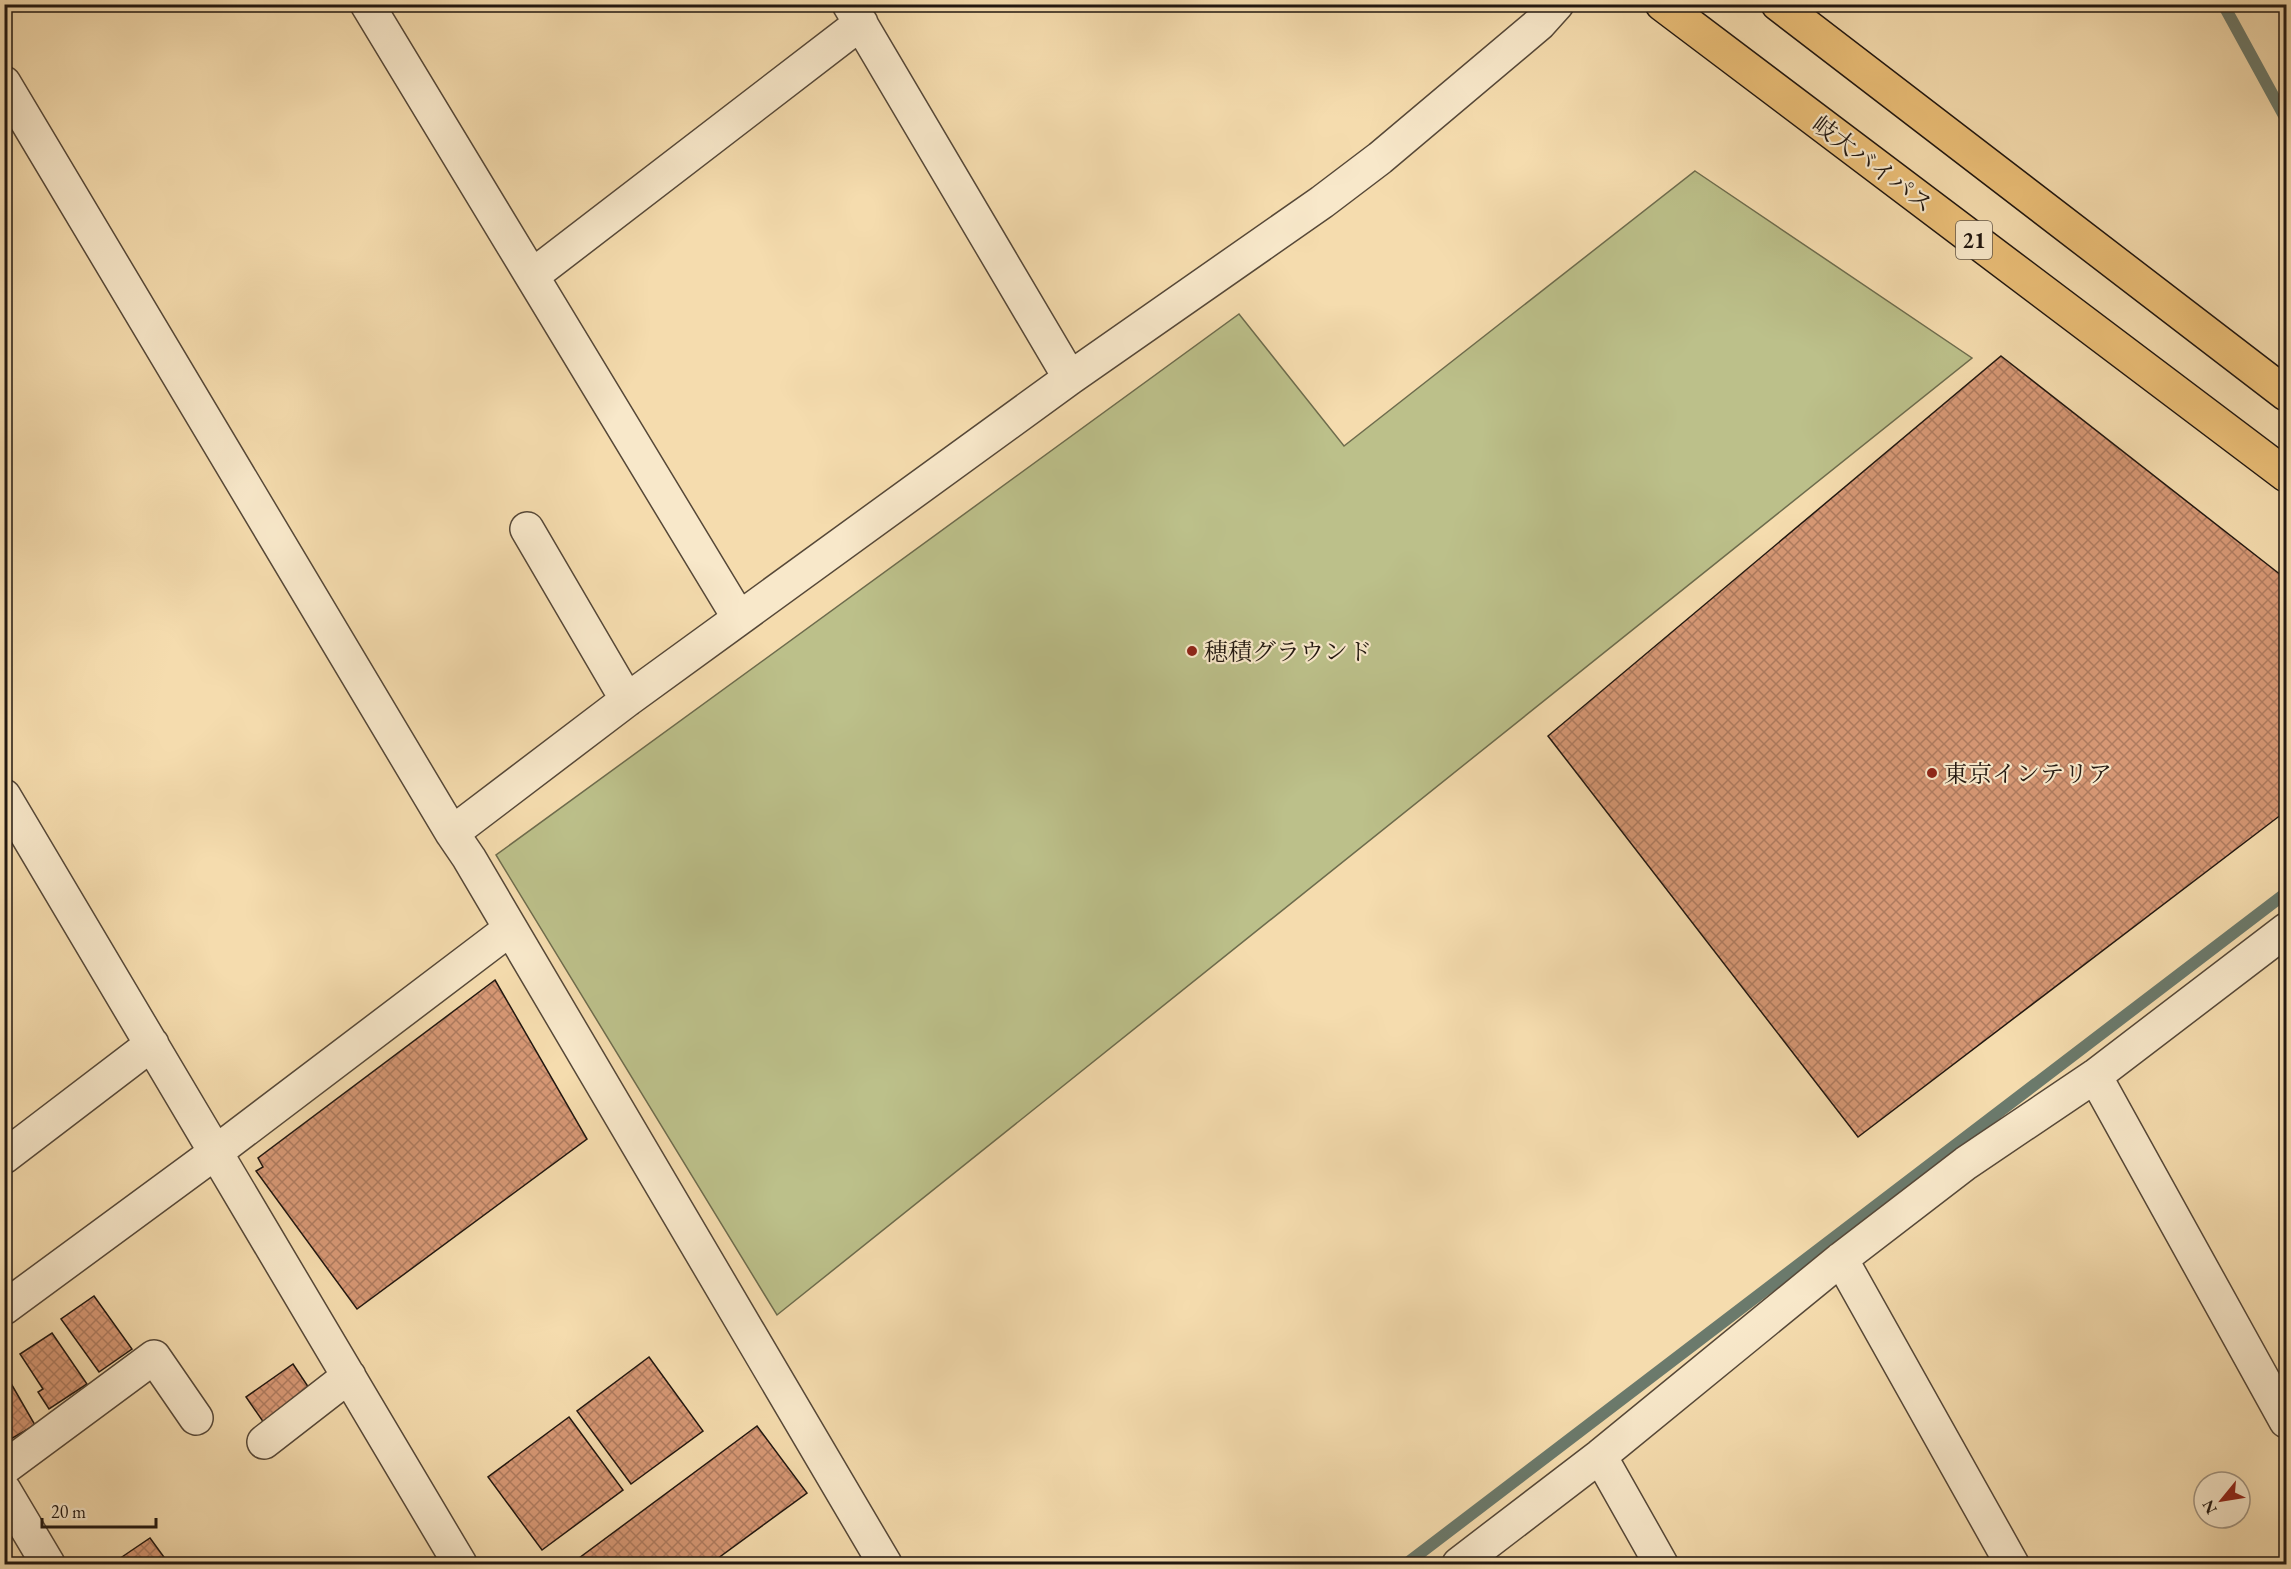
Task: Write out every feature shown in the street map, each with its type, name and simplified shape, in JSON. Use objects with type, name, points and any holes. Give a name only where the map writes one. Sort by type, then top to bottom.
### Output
[{"type":"highway","name":"岐大バイパス","points":[[1662,4],[2286,475]]},
{"type":"highway","points":[[1778,4],[2286,394]]},
{"type":"street","points":[[367,4],[740,618]]},
{"type":"street","points":[[452,832],[627,699],[1070,378],[1330,196],[1380,158],[1539,24],[1557,4]]},
{"type":"street","points":[[532,276],[855,14],[1070,378]]},
{"type":"street","points":[[4,83],[452,832],[470,858],[885,1564]]},
{"type":"street","points":[[527,529],[627,699]]},
{"type":"street","points":[[4,796],[460,1564]]},
{"type":"street","points":[[4,1308],[216,1152],[510,929]]},
{"type":"street","points":[[1459,1564],[1600,1456],[1841,1259],[1966,1163],[2095,1076],[2286,930]]},
{"type":"street","points":[[4,1157],[152,1044]]},
{"type":"street","points":[[2095,1076],[2286,1421]]},
{"type":"street","points":[[1841,1259],[2012,1564]]},
{"type":"street","points":[[4,1468],[154,1357],[196,1418]]},
{"type":"street","points":[[264,1442],[349,1376]]},
{"type":"street","points":[[1600,1456],[1661,1564]]},
{"type":"street","points":[[4,1490],[48,1564]]},
{"type":"green space","name":"穂積グラウンド","points":[[1695,171],[1972,358],[777,1315],[496,855],[1239,314],[1344,446]]},
{"type":"building","name":"東京インテリア","points":[[2001,356],[2286,579],[2286,811],[1858,1137],[1548,736]]},
{"type":"building","points":[[495,980],[587,1139],[357,1309],[256,1171],[263,1167],[258,1158]]},
{"type":"building","points":[[94,1296],[132,1349],[99,1372],[61,1319]]},
{"type":"building","points":[[52,1333],[87,1384],[49,1409],[38,1392],[43,1389],[20,1354]]},
{"type":"building","points":[[649,1357],[703,1431],[631,1484],[577,1411]]},
{"type":"building","points":[[293,1364],[311,1391],[264,1423],[246,1397]]},
{"type":"building","points":[[7,1371],[11,1378],[9,1380],[35,1425],[4,1443],[4,1372]]},
{"type":"building","points":[[569,1417],[623,1490],[542,1550],[488,1477]]},
{"type":"building","points":[[757,1426],[807,1493],[710,1564],[571,1564]]},
{"type":"building","points":[[150,1538],[169,1564],[113,1563]]},
{"type":"waterway","points":[[2223,4],[2286,119]]},
{"type":"waterway","points":[[1406,1564],[2286,893]]},
{"type":"place","name":"穂積グラウンド","points":[[1192,651]]},
{"type":"place","name":"東京インテリア","points":[[1932,773]]}]
